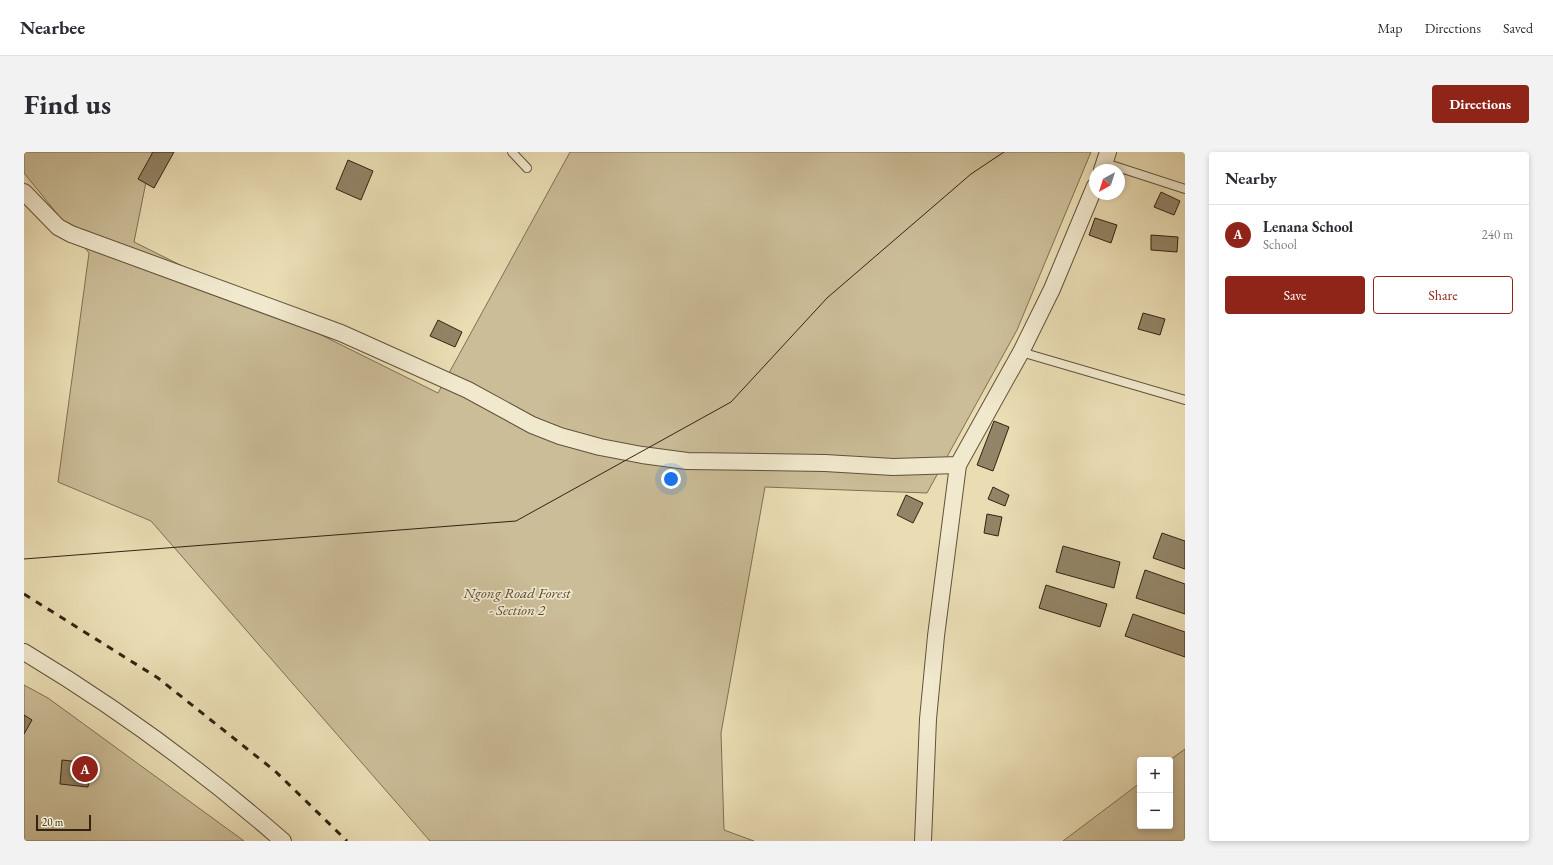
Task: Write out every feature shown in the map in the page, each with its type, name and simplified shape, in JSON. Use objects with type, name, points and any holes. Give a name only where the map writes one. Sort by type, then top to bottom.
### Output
[{"type":"street","points":[[24,192],[58,227],[71,234],[341,333],[468,390],[532,425],[560,436],[600,447],[642,455],[687,461],[825,463],[893,467],[958,464]]},
{"type":"street","points":[[923,841],[929,712],[936,636],[958,464],[1021,352],[1052,289],[1089,200]]},
{"type":"street","points":[[24,652],[128,719],[246,809],[283,841]]},
{"type":"lane","points":[[512,152],[527,168]]},
{"type":"lane","points":[[1105,162],[1185,189]]},
{"type":"lane","points":[[1021,352],[1185,400]]},
{"type":"green space","name":"Ngong Road Forest - Section 2","points":[[24,152],[152,152],[134,242],[438,393],[570,152],[1091,152],[1017,330],[927,493],[765,487],[721,733],[724,830],[754,841],[430,841],[151,521],[58,482],[89,253],[24,173]]},
{"type":"green space","points":[[24,685],[48,698],[244,841],[24,841]]},
{"type":"green space","points":[[1185,749],[1185,841],[1063,841],[1137,785],[1137,829],[1173,829],[1173,758]]},
{"type":"building","points":[[153,152],[174,152],[154,188],[138,179]]},
{"type":"building","points":[[348,160],[373,171],[361,200],[336,189]]},
{"type":"building","points":[[1161,192],[1180,201],[1174,215],[1154,207]]},
{"type":"building","points":[[1095,218],[1117,225],[1111,243],[1089,235]]},
{"type":"building","points":[[1151,235],[1178,237],[1177,252],[1151,250]]},
{"type":"building","points":[[1143,313],[1165,319],[1160,335],[1138,329]]},
{"type":"building","points":[[438,320],[462,332],[455,347],[430,336]]},
{"type":"building","points":[[994,421],[1009,427],[993,471],[977,465]]},
{"type":"building","points":[[993,487],[1009,495],[1005,506],[988,499]]},
{"type":"building","points":[[906,495],[923,503],[913,523],[897,515]]},
{"type":"building","points":[[987,514],[1002,517],[998,536],[984,533]]},
{"type":"building","points":[[1162,533],[1185,541],[1185,569],[1153,558]]},
{"type":"building","points":[[1063,546],[1120,562],[1114,588],[1056,572]]},
{"type":"building","points":[[1145,570],[1185,584],[1185,614],[1136,598]]},
{"type":"building","points":[[1046,585],[1107,604],[1100,627],[1039,608]]},
{"type":"building","points":[[1133,614],[1185,632],[1185,657],[1125,636]]},
{"type":"building","points":[[24,715],[32,720],[24,734]]},
{"type":"building","points":[[62,760],[91,763],[88,787],[60,784]]},
{"type":"tram line","points":[[24,559],[516,521],[731,402],[827,298],[971,174],[1004,152]]},
{"type":"railway","points":[[24,594],[158,678],[275,771],[347,841]]},
{"type":"place","name":"Lenana School","points":[[85,769]]}]
